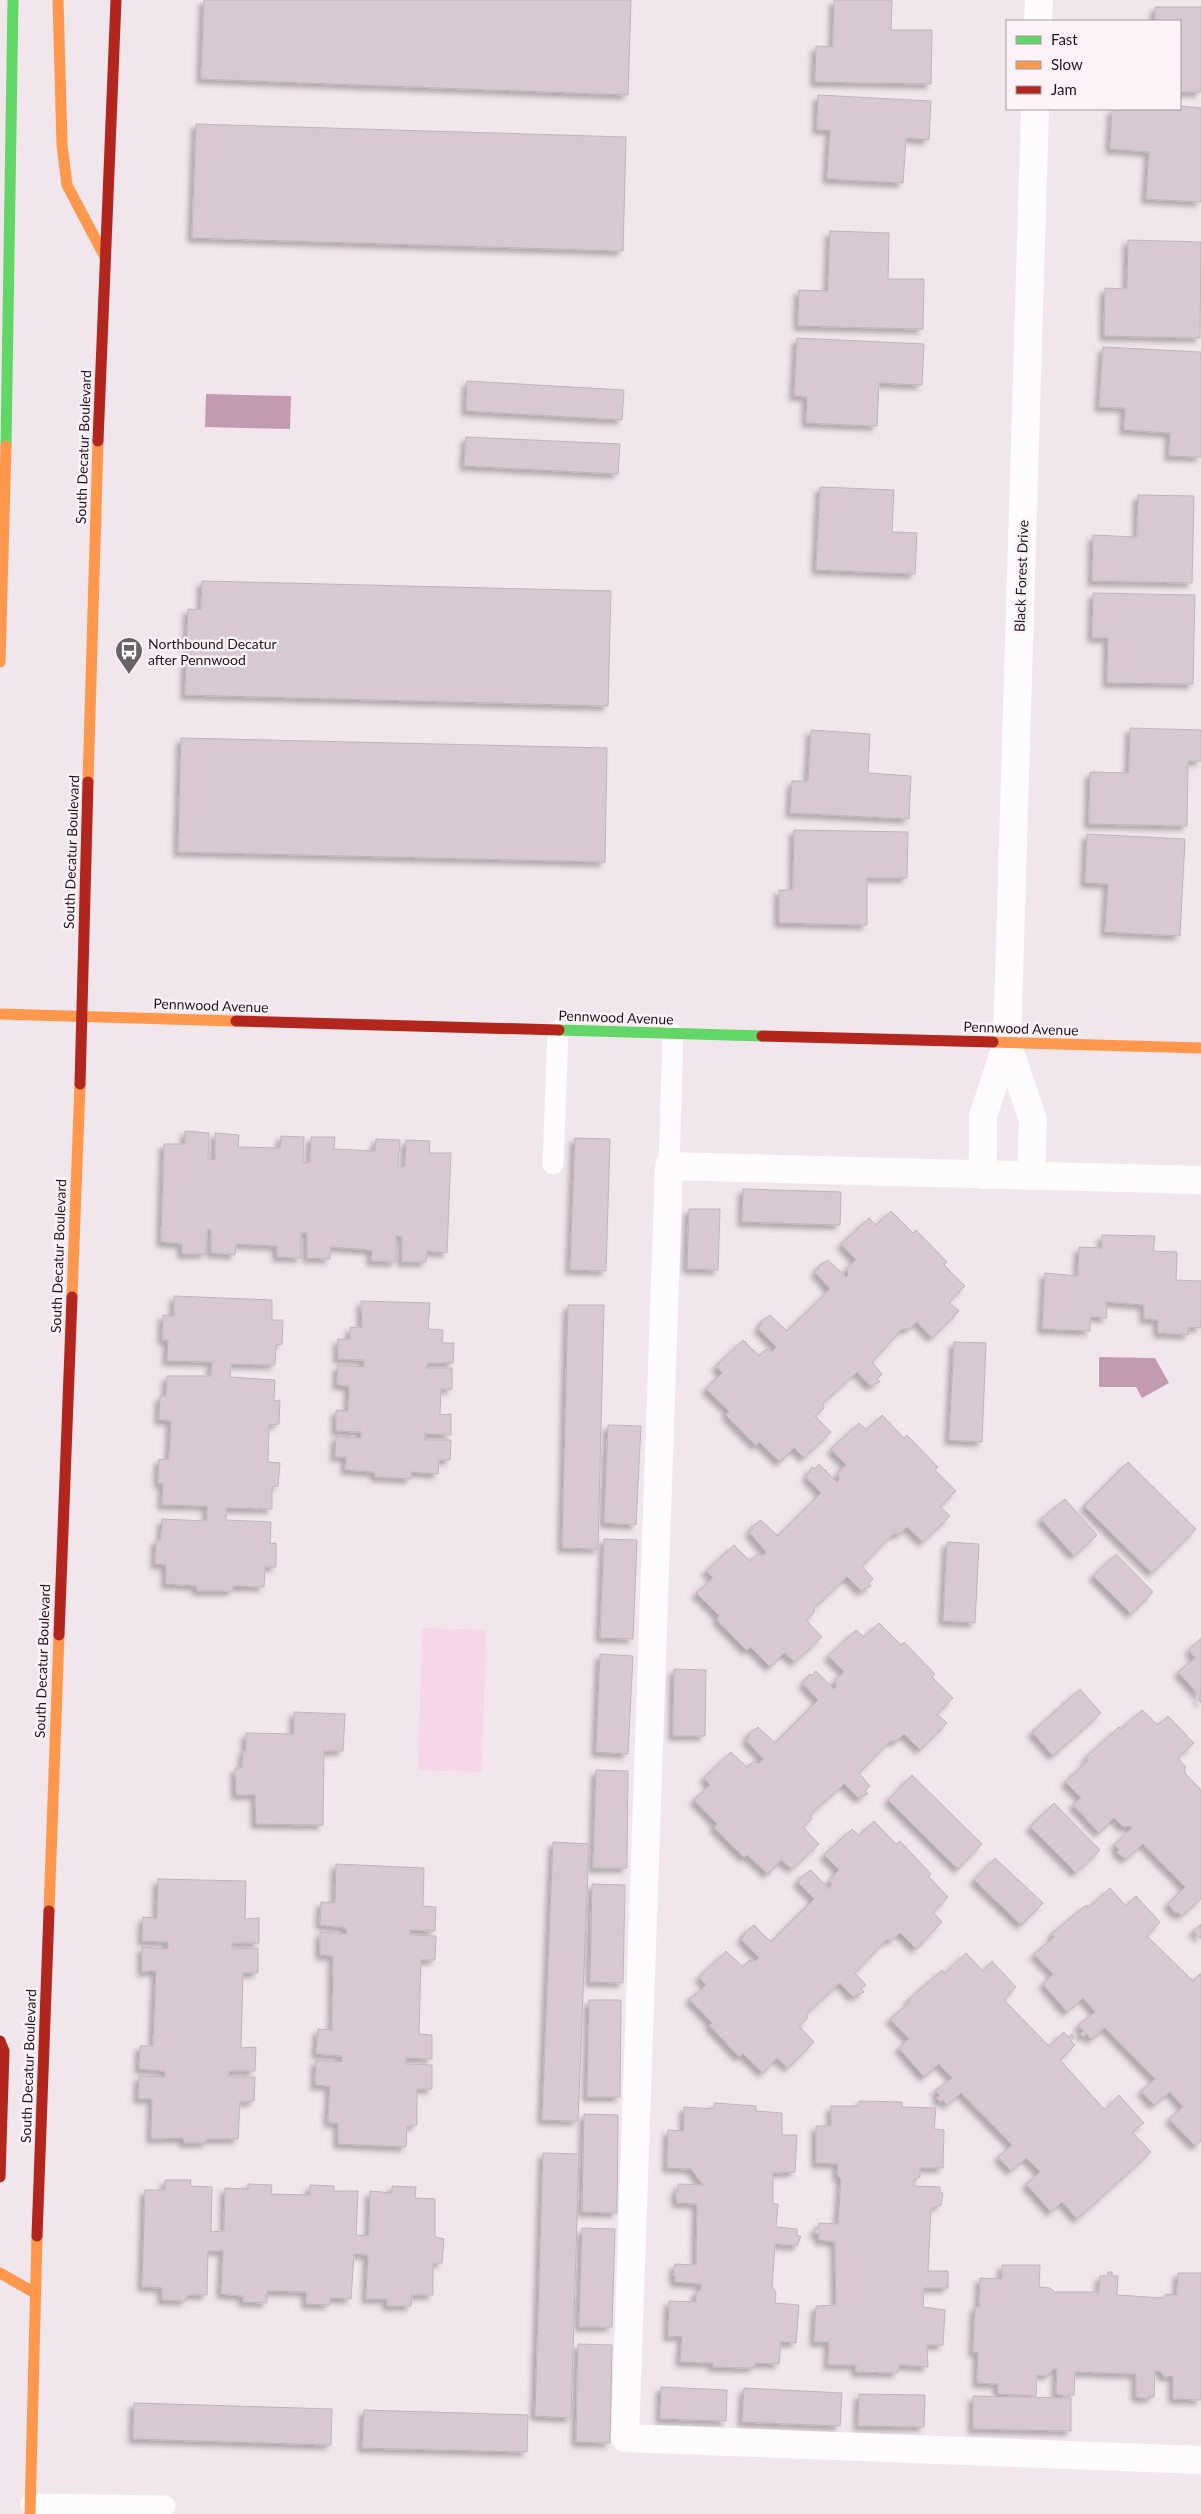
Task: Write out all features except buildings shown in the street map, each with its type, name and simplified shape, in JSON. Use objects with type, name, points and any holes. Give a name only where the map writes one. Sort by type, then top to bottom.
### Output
[{"type":"main road","points":[[0,662],[4,560],[13,0]]},
{"type":"main road","points":[[58,0],[62,146],[67,186],[106,258]]},
{"type":"main road","name":"South Decatur Boulevard","points":[[30,2509],[35,2293],[82,1016],[94,532],[116,0]]},
{"type":"main road","name":"Pennwood Avenue","points":[[0,1014],[1201,1048]]},
{"type":"main road","points":[[0,2041],[4,2051],[0,2177]]},
{"type":"main road","points":[[0,2273],[35,2293]]},
{"type":"street","points":[[1038,20],[1039,0]]},
{"type":"street","name":"Black Forest Drive","points":[[1007,1043],[1035,110]]},
{"type":"street","points":[[983,1175],[983,1116],[1007,1043]]},
{"type":"street","points":[[1007,1043],[1033,1120],[1031,1176]]},
{"type":"street","points":[[1201,1180],[669,1166],[626,2438],[1201,2460]]},
{"type":"lane","points":[[553,1164],[558,1030]]},
{"type":"lane","points":[[669,1166],[673,1034]]},
{"type":"lane","points":[[30,2509],[165,2506]]},
{"type":"shaded area","points":[[206,394],[291,396],[290,429],[205,427]]},
{"type":"shaded area","points":[[1099,1357],[1155,1358],[1169,1383],[1142,1398],[1136,1387],[1099,1387]]},
{"type":"shaded area","points":[[422,1628],[486,1630],[482,1772],[418,1770]]},
{"type":"traffic: fast","points":[[6,446],[13,0]]},
{"type":"traffic: fast","points":[[559,1030],[762,1036]]},
{"type":"traffic: slow","points":[[58,0],[62,145],[67,185],[105,257]]},
{"type":"traffic: slow","points":[[88,782],[98,441]]},
{"type":"traffic: slow","points":[[0,662],[6,446]]},
{"type":"traffic: slow","points":[[0,1014],[236,1021]]},
{"type":"traffic: slow","points":[[993,1042],[1201,1048]]},
{"type":"traffic: slow","points":[[72,1297],[80,1084]]},
{"type":"traffic: slow","points":[[49,1911],[59,1635]]},
{"type":"traffic: slow","points":[[30,2514],[37,2236]]},
{"type":"traffic: slow","points":[[0,2273],[35,2293]]},
{"type":"traffic: jam","points":[[98,441],[116,0]]},
{"type":"traffic: jam","points":[[80,1084],[88,782]]},
{"type":"traffic: jam","points":[[236,1021],[559,1030]]},
{"type":"traffic: jam","points":[[762,1036],[993,1042]]},
{"type":"traffic: jam","points":[[59,1635],[72,1297]]},
{"type":"traffic: jam","points":[[37,2236],[49,1911]]},
{"type":"traffic: jam","points":[[0,2041],[4,2051],[0,2177]]},
{"type":"place","name":"Northbound Decatur after Pennwood","points":[[129,675]]}]
